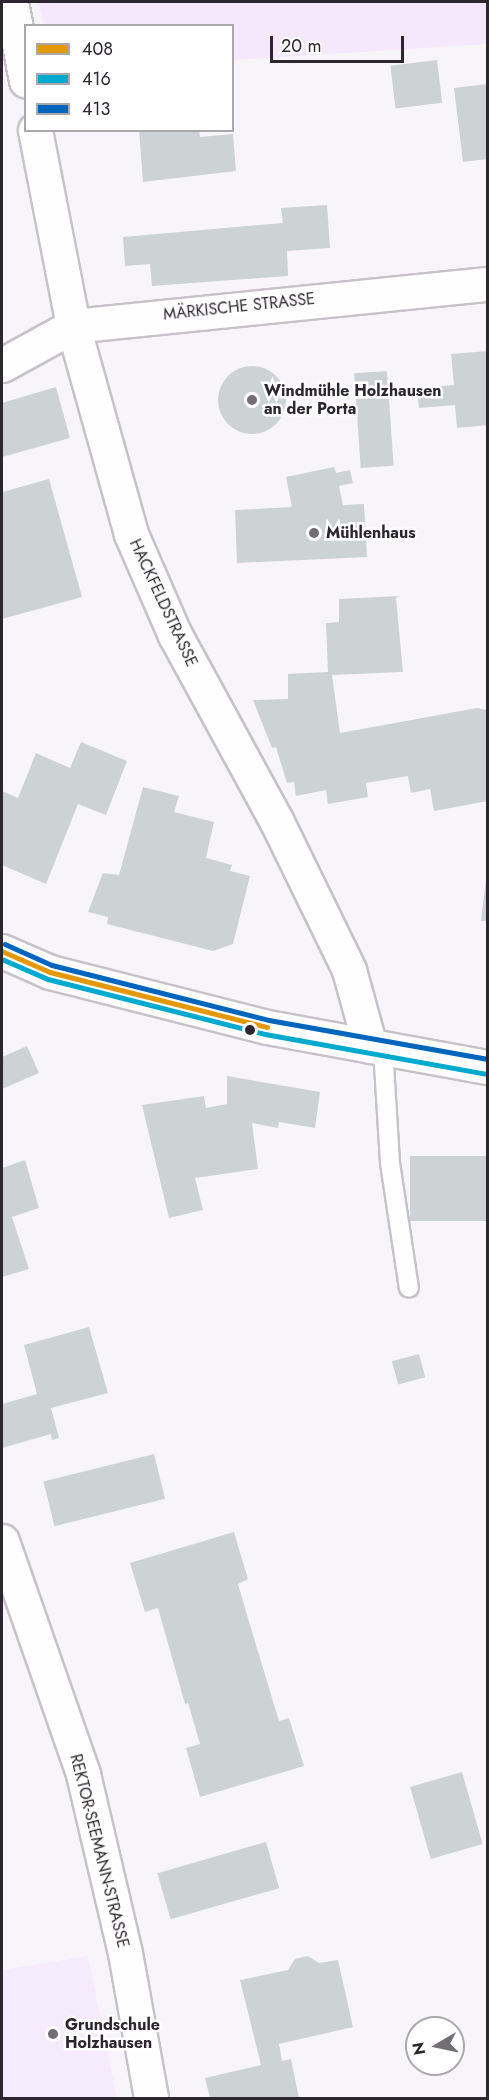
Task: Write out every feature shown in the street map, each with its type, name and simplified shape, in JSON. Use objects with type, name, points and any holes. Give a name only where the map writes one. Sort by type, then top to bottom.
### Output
[{"type":"street","points":[[11,2],[24,70]]},
{"type":"street","name":"HACKFELDSTRASSE","points":[[35,132],[73,326],[130,534],[175,635],[276,820],[349,970],[376,1047]]},
{"type":"street","name":"MÄRKISCHE STRASSE","points":[[2,366],[73,326],[488,285]]},
{"type":"street","points":[[2,951],[61,975],[267,1027],[488,1067]]},
{"type":"street","name":"REKTOR-SEEMANN-STRASSE","points":[[2,1541],[83,1774],[125,1953],[151,2098]]},
{"type":"lane","points":[[376,1047],[390,1163],[409,1288]]},
{"type":"shaded area","points":[[39,2],[487,2],[487,44],[234,60],[234,24],[43,24]]},
{"type":"shaded area","name":"Grundschule Holzhausen","points":[[88,1956],[117,2098],[2,2098],[2,1970]]},
{"type":"building","points":[[437,60],[442,103],[396,108],[390,66]]},
{"type":"building","points":[[488,84],[488,159],[463,162],[454,88]]},
{"type":"building","points":[[139,132],[199,132],[200,137],[233,134],[236,171],[143,182]]},
{"type":"building","points":[[327,205],[330,248],[287,251],[288,276],[152,286],[150,264],[125,266],[123,237],[283,223],[281,208]]},
{"type":"building","points":[[488,351],[488,425],[457,428],[455,405],[419,408],[417,388],[454,385],[451,354]]},
{"type":"building","name":"Windmühle Holzhausen an der Porta","points":[[252,366],[265,369],[276,376],[283,387],[286,400],[283,413],[276,424],[265,431],[252,434],[239,431],[228,424],[221,413],[218,400],[221,387],[228,376],[239,369]]},
{"type":"building","points":[[387,371],[394,466],[361,468],[354,373]]},
{"type":"building","points":[[56,387],[70,438],[2,457],[2,403]]},
{"type":"building","name":"Mühlenhaus","points":[[334,467],[336,473],[350,470],[353,483],[339,486],[343,505],[364,504],[367,557],[237,563],[235,510],[292,507],[286,477]]},
{"type":"building","points":[[49,479],[82,597],[2,619],[2,492]]},
{"type":"building","points":[[400,596],[396,598],[403,672],[332,675],[340,733],[477,708],[488,710],[488,801],[434,811],[430,789],[411,793],[408,776],[366,783],[368,797],[328,804],[326,790],[296,796],[294,782],[287,783],[276,747],[272,748],[253,700],[288,699],[288,674],[328,672],[326,623],[339,622],[339,599]]},
{"type":"building","points":[[81,742],[127,761],[106,815],[78,804],[46,884],[2,865],[2,791],[18,798],[36,753],[70,768]]},
{"type":"building","points":[[143,787],[179,796],[174,812],[214,822],[206,858],[232,865],[230,871],[250,876],[233,944],[213,951],[107,924],[108,917],[88,912],[103,873],[119,875]]},
{"type":"building","points":[[486,879],[488,879],[488,921],[481,921]]},
{"type":"building","points":[[27,1046],[39,1073],[2,1089],[2,1057]]},
{"type":"building","points":[[227,1076],[320,1092],[315,1128],[279,1122],[278,1128],[252,1123],[258,1169],[195,1178],[203,1210],[169,1218],[142,1105],[204,1096],[206,1108],[227,1104]]},
{"type":"building","points":[[410,1156],[488,1156],[488,1221],[410,1221]]},
{"type":"building","points":[[25,1160],[39,1208],[12,1217],[29,1269],[2,1277],[2,1168]]},
{"type":"building","points":[[89,1327],[108,1393],[51,1408],[59,1438],[52,1440],[51,1434],[2,1448],[2,1404],[37,1394],[24,1345]]},
{"type":"building","points":[[419,1354],[425,1377],[398,1384],[392,1361]]},
{"type":"building","points":[[154,1454],[165,1499],[55,1526],[43,1482]]},
{"type":"building","points":[[234,1532],[248,1579],[238,1584],[250,1625],[279,1721],[289,1718],[304,1766],[200,1797],[186,1748],[200,1744],[188,1703],[185,1704],[158,1608],[145,1612],[130,1563]]},
{"type":"building","points":[[462,1772],[483,1844],[431,1859],[410,1787]]},
{"type":"building","points":[[266,1842],[279,1888],[171,1919],[157,1873]]},
{"type":"building","points":[[308,1956],[319,1963],[338,1960],[353,2027],[279,2044],[282,2061],[291,2059],[299,2098],[210,2098],[205,2078],[261,2065],[240,1980],[288,1970],[295,1959]]},
{"type":"transit line","name":"413","points":[[5,944],[52,965],[269,1020],[488,1059]]},
{"type":"transit line","name":"408","points":[[2,951],[50,972],[267,1027]]},
{"type":"transit line","name":"416","points":[[2,959],[48,979],[265,1034],[487,1074]]},
{"type":"place","name":"Windmühle Holzhausen an der Porta","points":[[252,400]]},
{"type":"place","name":"Mühlenhaus","points":[[314,533]]},
{"type":"place","name":"Grundschule Holzhausen","points":[[53,2034]]}]
